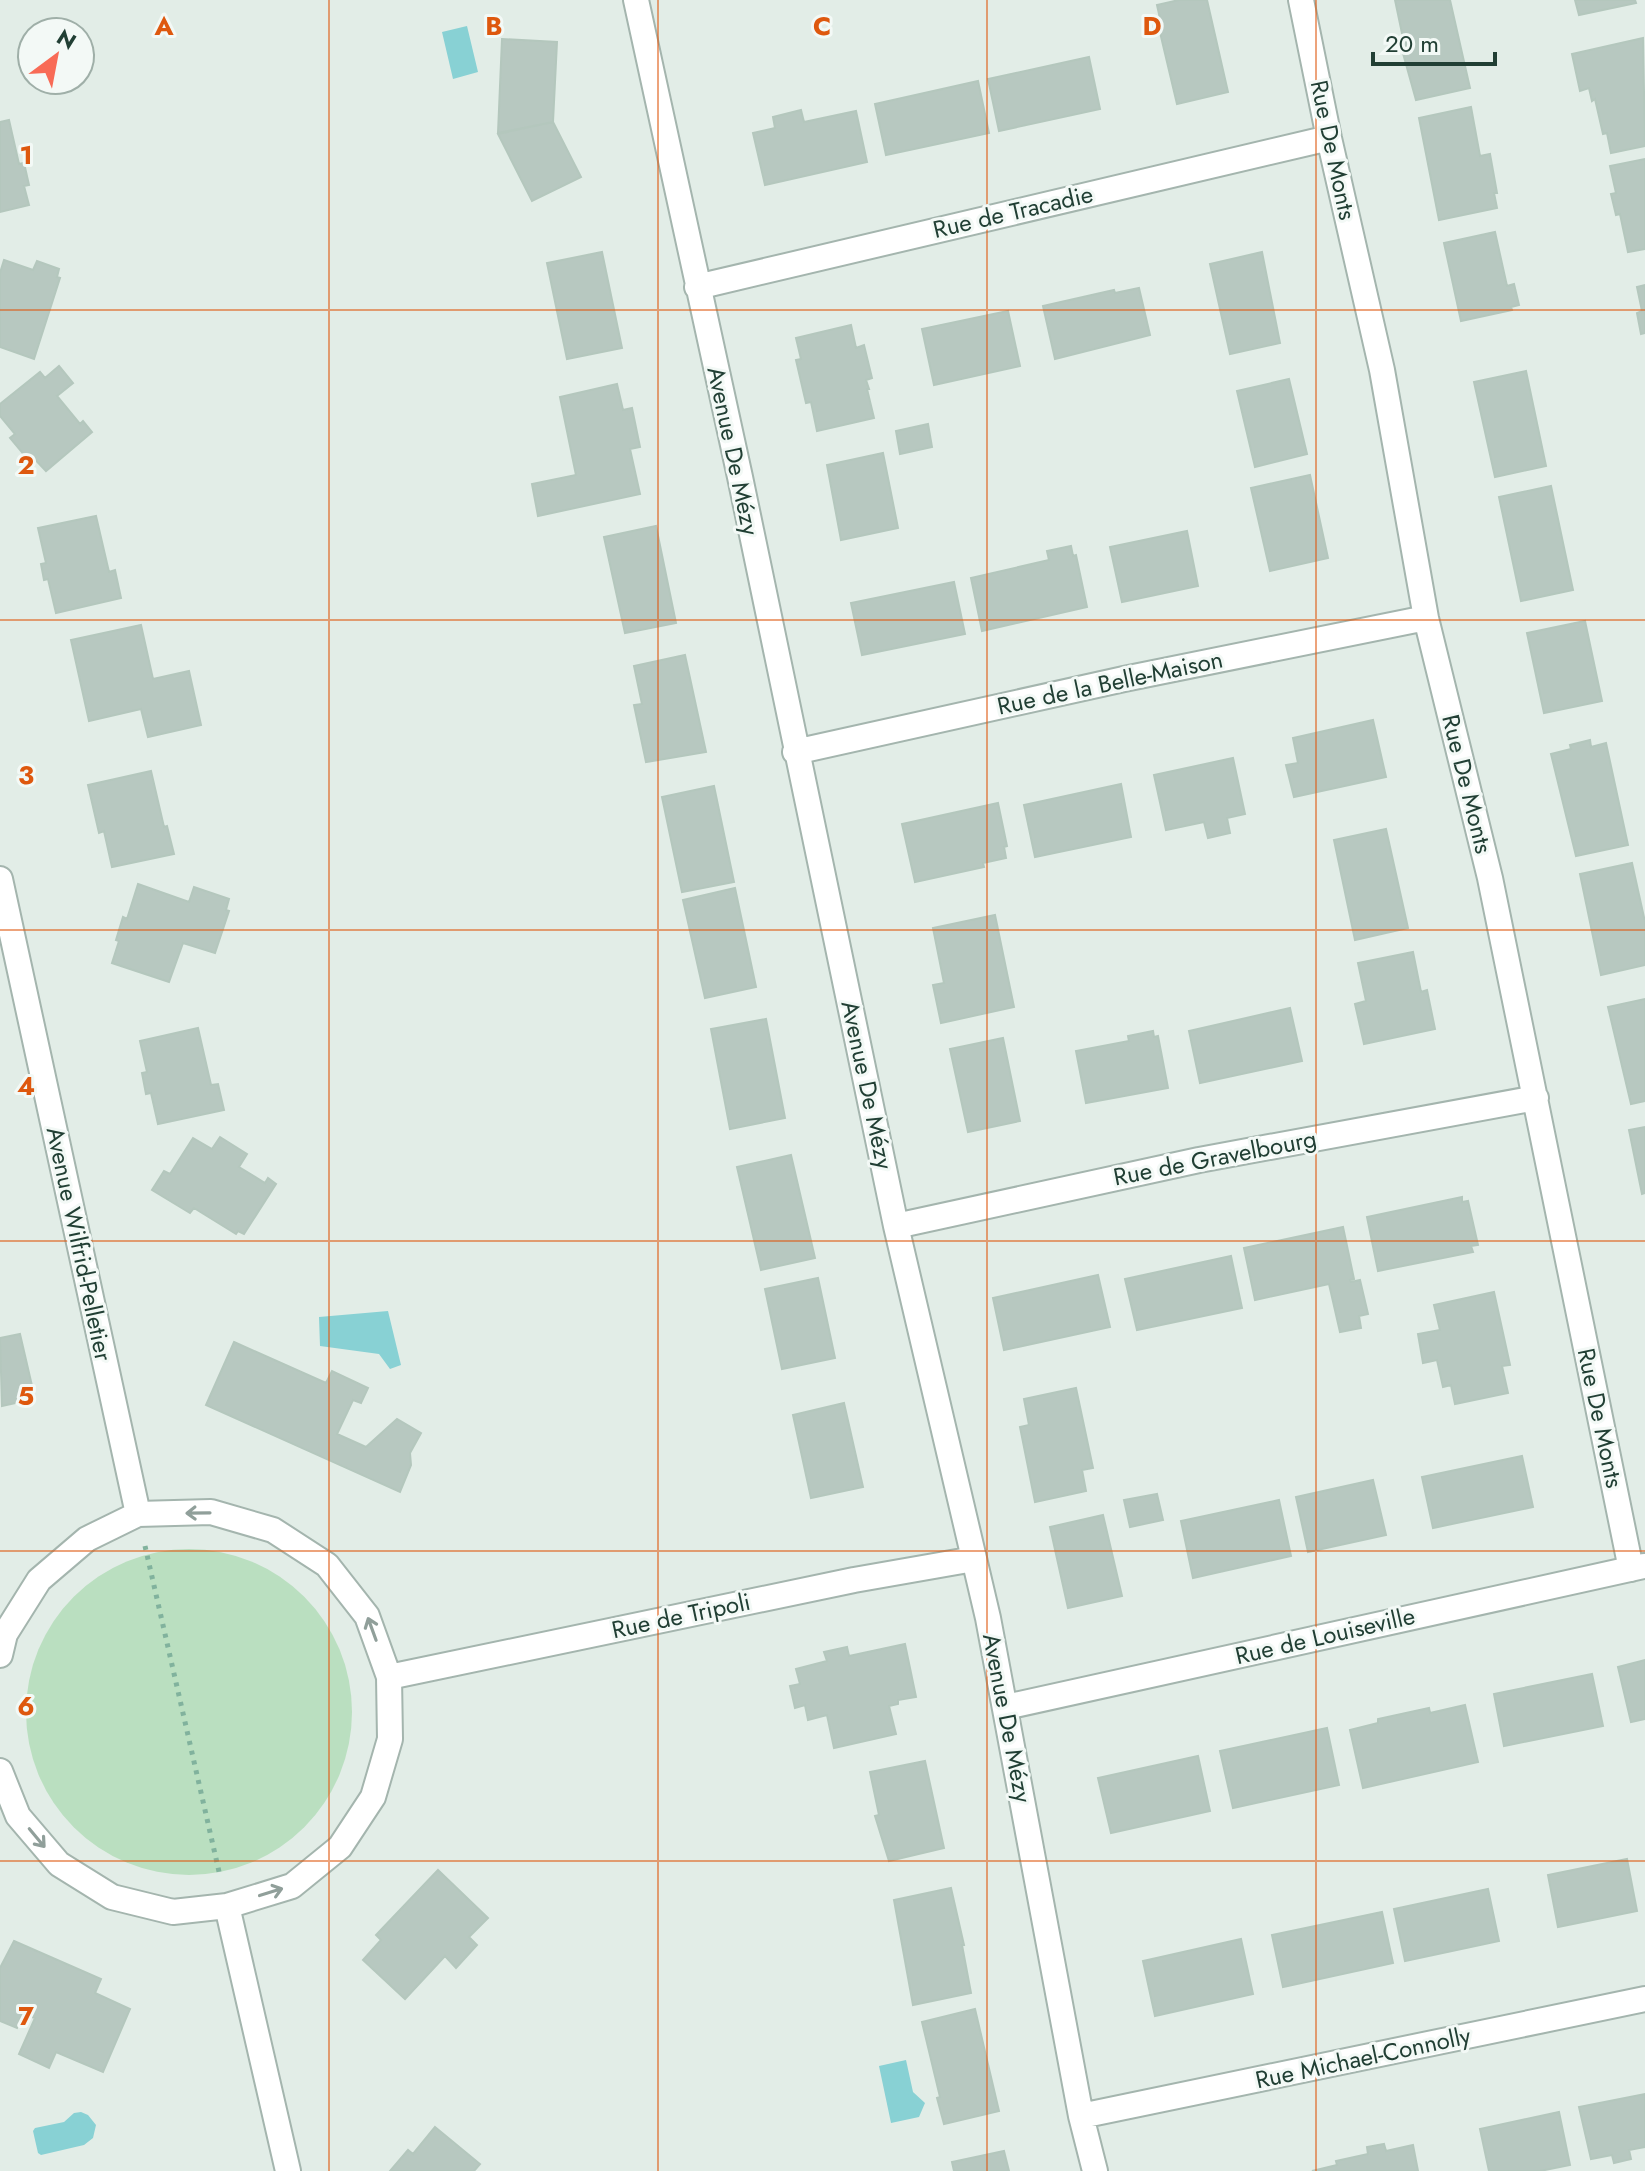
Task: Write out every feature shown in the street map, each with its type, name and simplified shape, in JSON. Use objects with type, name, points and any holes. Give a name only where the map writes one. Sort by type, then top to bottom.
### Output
[{"type":"street","name":"Avenue De Mézy","points":[[636,0],[740,477],[896,1226],[1006,1707],[1081,2116],[1095,2171]]},
{"type":"street","name":"Rue De Monts","points":[[1301,0],[1382,370],[1426,618],[1490,878],[1638,1567]]},
{"type":"street","name":"Rue de Tracadie","points":[[697,287],[1329,138]]},
{"type":"street","name":"Rue de la Belle-Maison","points":[[795,752],[1426,618]]},
{"type":"street","name":"Avenue Wilfrid-Pelletier","points":[[0,879],[138,1514]]},
{"type":"street","name":"Rue de Gravelbourg","points":[[896,1226],[1199,1160],[1536,1098]]},
{"type":"street","points":[[0,1655],[5,1634],[39,1580],[87,1539],[138,1514],[211,1512],[273,1530],[327,1565],[367,1616],[389,1677],[390,1739],[373,1797],[340,1847],[292,1886],[227,1906],[173,1912],[112,1897],[59,1864],[18,1816],[0,1771]]},
{"type":"street","name":"Rue de Tripoli","points":[[389,1677],[854,1580],[974,1559]]},
{"type":"street","name":"Rue de Louiseville","points":[[1006,1707],[1638,1567]]},
{"type":"street","points":[[227,1906],[288,2171]]},
{"type":"street","name":"Rue Michael-Connolly","points":[[1081,2116],[1645,1999]]},
{"type":"path","points":[[138,1514],[227,1906]]},
{"type":"green space","points":[[173,1549],[205,1549],[236,1556],[266,1568],[293,1586],[315,1608],[340,1649],[349,1680],[352,1712],[349,1744],[340,1775],[325,1803],[293,1838],[266,1856],[236,1868],[205,1875],[173,1875],[142,1868],[112,1856],[85,1838],[63,1816],[45,1789],[33,1759],[26,1728],[26,1696],[33,1665],[45,1635],[63,1608],[85,1586],[112,1568],[142,1556]]},
{"type":"water","points":[[467,26],[478,72],[453,79],[442,32]]},
{"type":"water","points":[[388,1311],[401,1365],[390,1369],[379,1354],[320,1346],[319,1317]]},
{"type":"water","points":[[906,2060],[913,2092],[925,2103],[919,2117],[891,2123],[879,2066]]},
{"type":"water","points":[[81,2112],[96,2125],[93,2138],[84,2145],[41,2155],[38,2153],[35,2128],[64,2122],[74,2113]]},
{"type":"building","points":[[1179,0],[1207,0],[1228,92],[1177,104],[1158,24],[1161,23],[1157,5]]},
{"type":"building","points":[[1395,0],[1450,0],[1470,88],[1416,100],[1399,39],[1403,38]]},
{"type":"building","points":[[1575,0],[1635,0],[1636,3],[1579,15]]},
{"type":"building","points":[[1643,38],[1645,146],[1611,153],[1595,99],[1592,101],[1589,88],[1580,91],[1572,54]]},
{"type":"building","points":[[502,39],[557,42],[553,122],[498,133]]},
{"type":"building","points":[[1089,57],[1100,109],[999,131],[988,79]]},
{"type":"building","points":[[978,81],[989,133],[886,155],[875,104]]},
{"type":"building","points":[[1471,107],[1480,156],[1490,154],[1497,208],[1439,220],[1419,118]]},
{"type":"building","points":[[801,110],[804,122],[856,111],[867,162],[765,185],[753,133],[775,128],[773,117]]},
{"type":"building","points":[[9,120],[19,164],[24,163],[29,185],[24,186],[29,205],[0,212],[0,122]]},
{"type":"building","points":[[553,122],[581,177],[532,201],[498,134]]},
{"type":"building","points":[[1645,159],[1645,249],[1628,252],[1620,214],[1616,215],[1611,194],[1616,193],[1610,166]]},
{"type":"building","points":[[1495,232],[1507,286],[1514,284],[1519,305],[1511,307],[1512,310],[1461,321],[1444,243]]},
{"type":"building","points":[[602,252],[622,348],[567,359],[547,263]]},
{"type":"building","points":[[1262,252],[1280,343],[1230,354],[1210,264]]},
{"type":"building","points":[[4,260],[33,270],[37,261],[59,269],[57,277],[60,278],[34,359],[0,347],[0,273]]},
{"type":"building","points":[[1645,285],[1645,333],[1641,334],[1637,313],[1642,311],[1637,287]]},
{"type":"building","points":[[1139,288],[1150,335],[1055,359],[1043,306],[1114,290],[1115,293]]},
{"type":"building","points":[[1008,311],[1020,366],[934,385],[922,329]]},
{"type":"building","points":[[851,325],[856,348],[864,345],[872,378],[866,380],[874,418],[817,431],[811,402],[806,403],[796,360],[801,359],[796,338]]},
{"type":"building","points":[[59,366],[73,383],[57,396],[80,424],[83,421],[92,432],[46,471],[29,453],[25,456],[10,438],[15,434],[0,416],[0,404],[40,372],[45,378]]},
{"type":"building","points":[[1526,371],[1546,466],[1495,477],[1474,382]]},
{"type":"building","points":[[1289,379],[1307,454],[1255,467],[1237,391]]},
{"type":"building","points":[[617,384],[623,410],[632,408],[640,447],[630,449],[640,494],[538,516],[532,484],[576,475],[560,397]]},
{"type":"building","points":[[928,424],[932,447],[900,454],[896,431]]},
{"type":"building","points":[[883,453],[898,528],[841,540],[827,465]]},
{"type":"building","points":[[1310,475],[1328,558],[1270,571],[1251,488]]},
{"type":"building","points":[[1551,486],[1573,590],[1521,601],[1499,497]]},
{"type":"building","points":[[96,516],[109,572],[115,570],[121,598],[56,613],[48,579],[44,580],[41,564],[46,563],[38,528]]},
{"type":"building","points":[[656,526],[676,623],[625,633],[604,537]]},
{"type":"building","points":[[1187,531],[1198,586],[1122,602],[1110,547]]},
{"type":"building","points":[[1071,546],[1073,556],[1076,555],[1087,607],[982,631],[971,578],[1049,560],[1047,551]]},
{"type":"building","points":[[954,582],[965,634],[862,655],[851,603]]},
{"type":"building","points":[[1585,621],[1602,701],[1544,713],[1527,633]]},
{"type":"building","points":[[141,625],[153,679],[189,671],[201,725],[148,737],[141,709],[89,721],[71,640]]},
{"type":"building","points":[[685,655],[706,752],[646,762],[634,705],[642,704],[634,666]]},
{"type":"building","points":[[1373,720],[1386,777],[1294,797],[1286,765],[1298,763],[1293,738]]},
{"type":"building","points":[[1590,740],[1591,747],[1606,743],[1628,845],[1576,856],[1551,754]]},
{"type":"building","points":[[1233,758],[1245,814],[1227,818],[1230,833],[1208,838],[1204,822],[1166,830],[1154,775]]},
{"type":"building","points":[[151,771],[164,827],[167,826],[174,854],[112,867],[104,831],[99,833],[88,785]]},
{"type":"building","points":[[1121,784],[1131,837],[1035,857],[1024,805]]},
{"type":"building","points":[[714,786],[734,882],[682,892],[662,797]]},
{"type":"building","points":[[998,803],[1007,846],[1004,847],[1006,858],[983,863],[984,867],[915,882],[902,824]]},
{"type":"building","points":[[1386,829],[1408,928],[1355,940],[1334,840]]},
{"type":"building","points":[[1632,863],[1645,922],[1645,965],[1601,975],[1580,874]]},
{"type":"building","points":[[138,884],[189,902],[194,887],[229,899],[226,910],[229,911],[215,953],[183,943],[169,982],[112,963],[123,917],[127,919]]},
{"type":"building","points":[[735,888],[756,987],[705,998],[683,900]]},
{"type":"building","points":[[995,915],[1014,1007],[941,1023],[933,985],[944,983],[933,928]]},
{"type":"building","points":[[1413,952],[1421,992],[1427,990],[1435,1029],[1364,1044],[1355,1004],[1366,1001],[1358,963]]},
{"type":"building","points":[[1645,999],[1645,1101],[1631,1104],[1608,1007]]},
{"type":"building","points":[[1290,1008],[1302,1061],[1200,1083],[1189,1031]]},
{"type":"building","points":[[766,1019],[785,1118],[730,1129],[711,1029]]},
{"type":"building","points":[[198,1028],[211,1085],[218,1084],[224,1110],[158,1124],[151,1093],[146,1094],[142,1073],[147,1072],[140,1041]]},
{"type":"building","points":[[1153,1031],[1154,1037],[1158,1036],[1168,1088],[1086,1103],[1076,1051],[1129,1041],[1128,1036]]},
{"type":"building","points":[[1003,1038],[1020,1121],[968,1132],[950,1049]]},
{"type":"building","points":[[1645,1127],[1645,1193],[1642,1194],[1629,1130]]},
{"type":"building","points":[[220,1137],[247,1154],[239,1167],[265,1183],[268,1178],[276,1184],[244,1234],[238,1231],[236,1234],[194,1208],[190,1213],[152,1190],[164,1171],[170,1174],[193,1138],[212,1149]]},
{"type":"building","points":[[791,1155],[815,1258],[761,1270],[737,1167]]},
{"type":"building","points":[[1462,1197],[1462,1202],[1468,1201],[1478,1245],[1471,1246],[1473,1252],[1378,1271],[1367,1217]]},
{"type":"building","points":[[1343,1227],[1354,1279],[1350,1280],[1360,1280],[1368,1314],[1359,1316],[1361,1328],[1340,1332],[1329,1284],[1255,1300],[1244,1248]]},
{"type":"building","points":[[1231,1256],[1242,1308],[1137,1330],[1125,1279]]},
{"type":"building","points":[[1098,1275],[1110,1327],[1004,1350],[993,1298]]},
{"type":"building","points":[[818,1278],[835,1358],[782,1369],[765,1289]]},
{"type":"building","points":[[1494,1292],[1510,1365],[1502,1366],[1508,1393],[1455,1404],[1451,1385],[1443,1387],[1437,1360],[1423,1363],[1418,1334],[1440,1330],[1434,1305]]},
{"type":"building","points":[[20,1334],[33,1390],[27,1392],[29,1400],[2,1406],[0,1338]]},
{"type":"building","points":[[234,1342],[326,1383],[332,1371],[368,1388],[361,1403],[353,1400],[337,1434],[366,1447],[397,1419],[421,1433],[410,1453],[411,1465],[400,1492],[206,1405]]},
{"type":"building","points":[[1076,1388],[1093,1468],[1082,1470],[1086,1491],[1035,1502],[1020,1427],[1029,1425],[1024,1399]]},
{"type":"building","points":[[844,1403],[863,1487],[811,1498],[793,1415]]},
{"type":"building","points":[[1522,1456],[1533,1507],[1433,1528],[1422,1477]]},
{"type":"building","points":[[1373,1480],[1386,1535],[1308,1552],[1296,1497]]},
{"type":"building","points":[[1157,1494],[1163,1520],[1130,1527],[1124,1500]]},
{"type":"building","points":[[1279,1500],[1291,1556],[1193,1578],[1181,1521]]},
{"type":"building","points":[[1103,1515],[1122,1596],[1068,1608],[1050,1527]]},
{"type":"building","points":[[905,1644],[916,1697],[898,1700],[898,1704],[889,1706],[896,1734],[834,1748],[827,1715],[808,1720],[805,1705],[795,1708],[790,1686],[800,1684],[796,1669],[827,1661],[824,1652],[847,1647],[849,1656]]},
{"type":"building","points":[[1645,1660],[1645,1719],[1631,1722],[1618,1667]]},
{"type":"building","points":[[1592,1674],[1603,1726],[1504,1746],[1494,1694]]},
{"type":"building","points":[[1465,1705],[1478,1762],[1363,1788],[1350,1730],[1378,1723],[1378,1719],[1429,1708],[1430,1713]]},
{"type":"building","points":[[1327,1728],[1339,1785],[1233,1808],[1220,1751]]},
{"type":"building","points":[[1198,1756],[1210,1811],[1111,1833],[1098,1778]]},
{"type":"building","points":[[925,1761],[944,1848],[889,1861],[875,1816],[879,1815],[870,1772]]},
{"type":"building","points":[[1627,1859],[1637,1911],[1558,1927],[1548,1875]]},
{"type":"building","points":[[438,1870],[488,1918],[469,1937],[477,1945],[456,1968],[445,1956],[405,1999],[363,1960],[381,1940],[376,1935]]},
{"type":"building","points":[[951,1888],[971,1993],[913,2005],[894,1900]]},
{"type":"building","points":[[1488,1889],[1499,1941],[1405,1961],[1394,1909]]},
{"type":"building","points":[[1382,1912],[1393,1963],[1283,1987],[1272,1935]]},
{"type":"building","points":[[1241,1939],[1253,1994],[1155,2016],[1143,1961]]},
{"type":"building","points":[[14,1941],[101,1979],[95,1993],[130,2009],[103,2072],[56,2052],[49,2068],[19,2054],[35,2018],[22,2014],[17,2028],[0,2021],[0,1968]]},
{"type":"building","points":[[975,2009],[999,2111],[944,2124],[922,2022]]},
{"type":"building","points":[[1645,2094],[1645,2147],[1629,2150],[1631,2159],[1614,2163],[1612,2155],[1591,2159],[1579,2107]]},
{"type":"building","points":[[1559,2112],[1570,2165],[1540,2171],[1489,2171],[1480,2129]]},
{"type":"building","points":[[435,2127],[480,2164],[474,2171],[390,2171],[408,2150],[413,2154]]},
{"type":"building","points":[[1384,2144],[1386,2151],[1413,2145],[1418,2171],[1312,2171],[1337,2165],[1336,2161],[1368,2154],[1367,2147]]},
{"type":"building","points":[[1004,2151],[1009,2171],[954,2171],[952,2162]]}]
